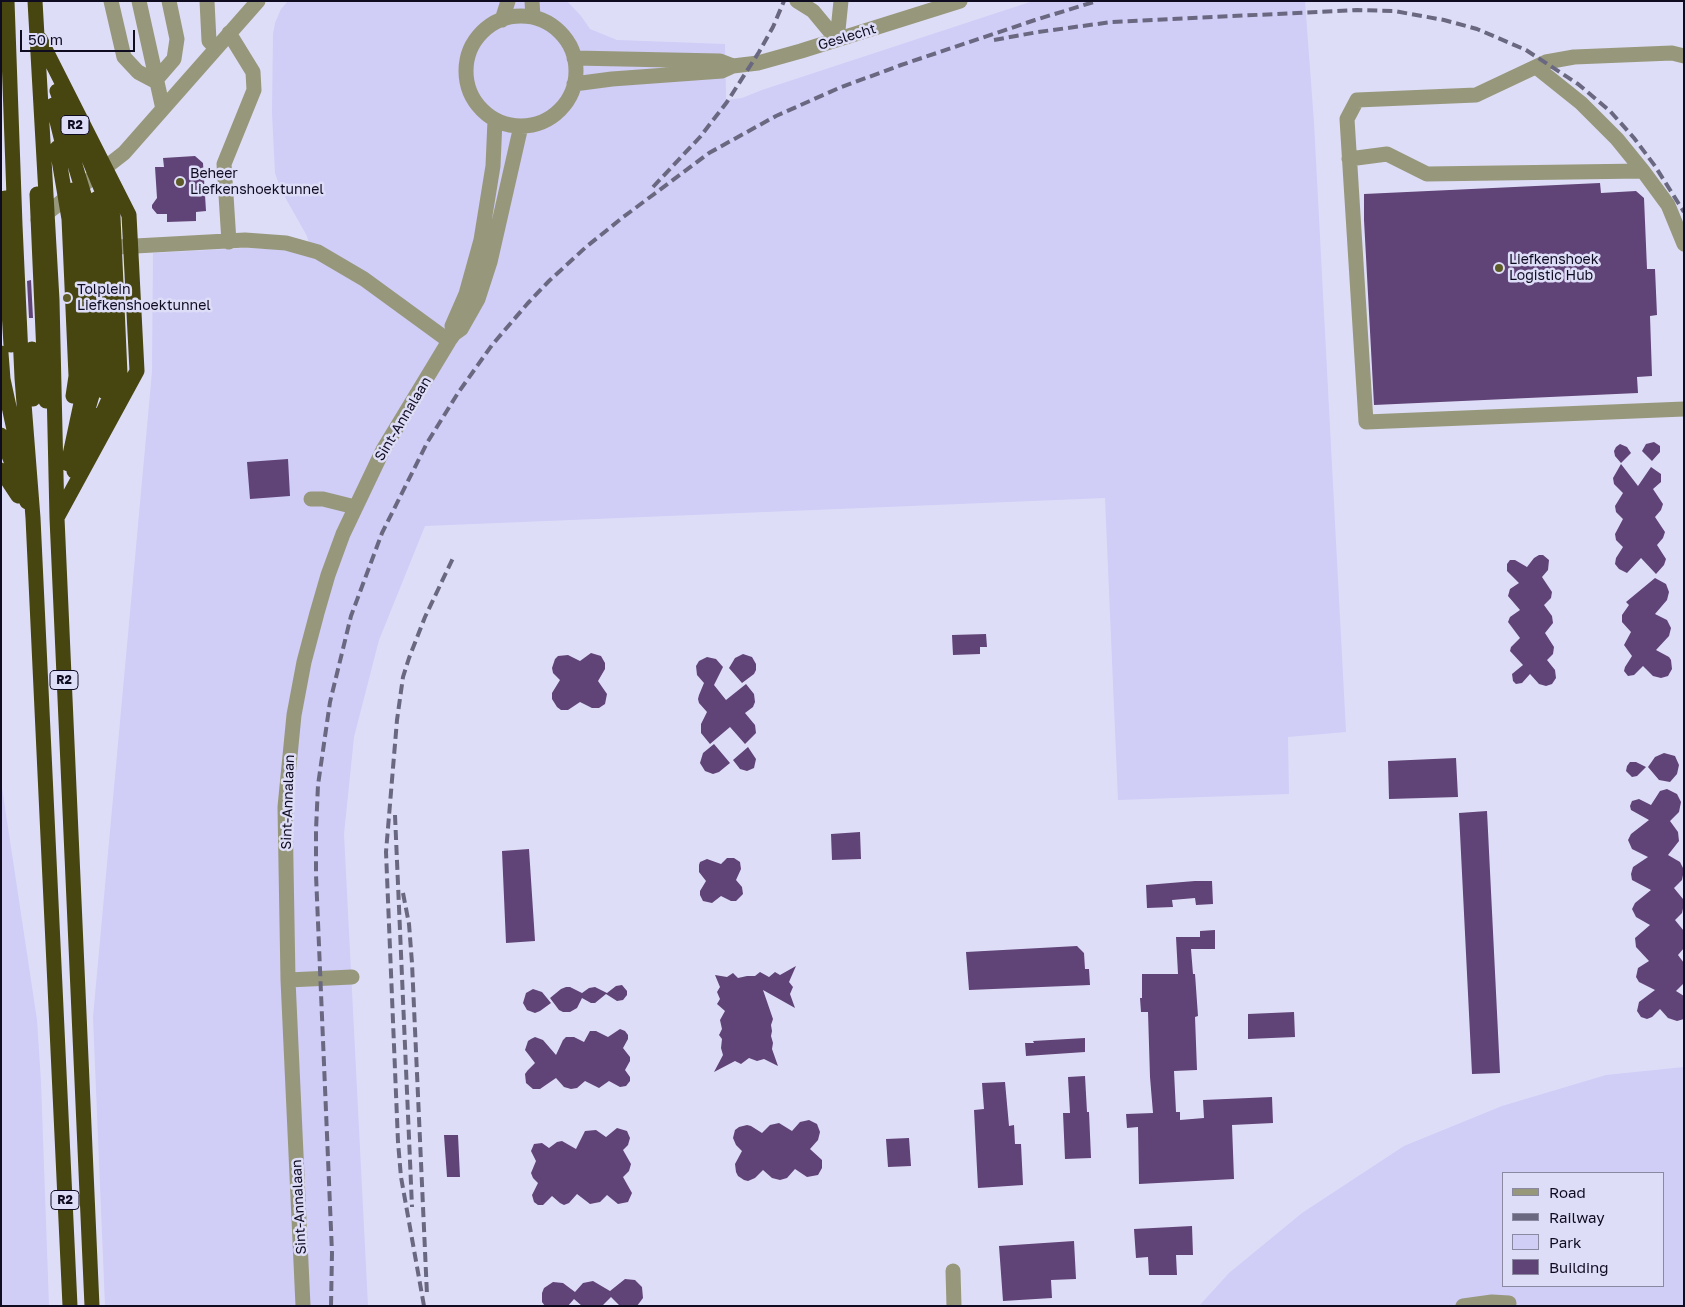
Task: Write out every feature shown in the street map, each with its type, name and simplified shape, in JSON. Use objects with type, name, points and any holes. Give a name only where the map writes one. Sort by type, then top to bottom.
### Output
[{"type":"highway","name":"R2","points":[[7,1],[8,38],[24,224],[33,378],[33,518],[70,1306]]},
{"type":"highway","name":"R2","points":[[35,1],[37,33],[73,194],[87,375],[57,518]]},
{"type":"highway","name":"R2","points":[[37,33],[73,194],[69,219],[109,375],[57,518]]},
{"type":"highway","name":"R2","points":[[37,33],[73,194],[91,218],[76,250],[44,377],[57,518],[92,1306]]},
{"type":"highway","name":"R2","points":[[37,33],[73,194],[113,217],[76,250],[57,518]]},
{"type":"highway","name":"R2","points":[[1,56],[8,38]]},
{"type":"highway","name":"R2","points":[[1,61],[8,38]]},
{"type":"highway","name":"R2","points":[[1,66],[8,38]]},
{"type":"highway","name":"R2","points":[[1,75],[8,38]]},
{"type":"highway","name":"R2","points":[[1,91],[8,38]]},
{"type":"highway","name":"R2","points":[[1,130],[8,38]]},
{"type":"highway","name":"R2","points":[[57,518],[137,371],[129,215],[73,194]]},
{"type":"highway","name":"R2","points":[[1,353],[3,379],[33,518]]},
{"type":"highway","name":"R2","points":[[1,413],[33,518]]},
{"type":"highway","name":"R2","points":[[1,435],[33,518]]},
{"type":"highway","name":"R2","points":[[1,450],[33,518]]},
{"type":"highway","name":"R2","points":[[1,460],[33,518]]},
{"type":"highway","points":[[1,470],[33,518]]},
{"type":"street","points":[[111,1],[124,57],[138,72],[156,81]]},
{"type":"street","points":[[139,1],[163,109]]},
{"type":"street","points":[[156,81],[174,59],[177,39],[169,1]]},
{"type":"street","points":[[207,1],[209,42],[216,48]]},
{"type":"street","points":[[73,194],[124,153],[258,1]]},
{"type":"street","points":[[502,20],[508,1]]},
{"type":"street","points":[[532,1],[533,17]]},
{"type":"street","points":[[797,1],[813,11],[838,40]]},
{"type":"street","points":[[838,40],[841,1]]},
{"type":"street","name":"Geslecht","points":[[574,84],[612,79],[722,71],[733,66],[766,61],[838,40],[960,1]]},
{"type":"street","points":[[517,16],[533,17],[547,23],[559,32],[569,44],[576,71],[574,84],[567,101],[555,114],[539,123],[521,126],[508,124],[495,120],[481,109],[471,94],[466,76],[467,58],[474,42],[486,28],[502,20],[517,16]]},
{"type":"street","points":[[229,32],[253,72],[254,90],[224,164],[229,242]]},
{"type":"street","points":[[1684,56],[1672,53],[1574,57],[1546,62],[1476,95],[1357,100],[1347,119],[1366,422],[1684,409]]},
{"type":"street","name":"Geslecht","points":[[574,58],[720,61],[733,66]]},
{"type":"street","points":[[1536,67],[1581,103],[1617,139],[1668,205],[1684,244]]},
{"type":"street","name":"Sint-Annalaan","points":[[451,338],[452,326],[466,294],[481,240],[493,166],[495,120]]},
{"type":"street","name":"Sint-Annalaan","points":[[303,1306],[288,980],[284,807],[294,715],[304,662],[328,575],[355,507],[383,450],[451,338],[461,329],[478,299],[490,262],[521,126]]},
{"type":"street","points":[[1349,159],[1387,154],[1427,174],[1643,171]]},
{"type":"street","points":[[76,250],[245,240],[286,243],[318,252],[364,279],[451,338]]},
{"type":"street","points":[[311,500],[323,499],[355,507]]},
{"type":"street","points":[[288,980],[352,977]]},
{"type":"street","points":[[952,1271],[954,1306]]},
{"type":"street","points":[[1463,1306],[1492,1302],[1508,1303]]},
{"type":"green space","points":[[288,1],[567,1],[590,29],[617,40],[725,44],[726,100],[742,98],[1033,1],[1305,1],[1314,123],[1346,732],[1288,737],[1289,794],[1118,800],[1105,498],[425,526],[379,640],[354,737],[344,834],[368,1306],[105,1306],[93,1017],[152,372],[153,253],[310,247],[307,236],[281,190],[275,173],[272,113],[273,34],[281,9]]},
{"type":"green space","points":[[1,781],[37,1020],[49,1306],[1,1306]]},
{"type":"green space","points":[[1684,1067],[1684,1306],[1199,1306],[1229,1273],[1302,1213],[1404,1146],[1502,1106],[1606,1075]]},
{"type":"building","name":"Beheer Liefkenshoektunnel","points":[[195,156],[203,163],[206,211],[196,212],[196,221],[167,222],[167,214],[157,214],[152,208],[157,198],[155,167],[164,167],[163,158]]},
{"type":"building","name":"Liefkenshoek Logistic Hub","points":[[1600,183],[1601,193],[1636,191],[1644,198],[1647,269],[1655,269],[1657,315],[1650,316],[1652,376],[1637,377],[1638,393],[1374,405],[1364,194]]},
{"type":"building","points":[[31,280],[33,318],[29,318],[27,281]]},
{"type":"building","points":[[1654,442],[1660,446],[1660,452],[1652,461],[1642,451],[1646,444]]},
{"type":"building","points":[[1620,444],[1627,447],[1631,453],[1621,463],[1615,456],[1614,451]]},
{"type":"building","points":[[288,459],[290,496],[250,499],[247,462]]},
{"type":"building","points":[[1621,464],[1638,486],[1651,467],[1661,474],[1661,482],[1653,489],[1663,504],[1655,517],[1665,532],[1657,545],[1666,559],[1664,565],[1656,574],[1641,558],[1627,573],[1619,569],[1615,564],[1616,558],[1623,547],[1616,540],[1615,534],[1623,519],[1616,512],[1615,506],[1623,493],[1614,484],[1613,478]]},
{"type":"building","points":[[1539,555],[1543,555],[1549,560],[1548,570],[1542,577],[1552,592],[1551,598],[1544,605],[1552,616],[1553,623],[1545,633],[1554,647],[1553,654],[1547,660],[1555,670],[1556,678],[1552,684],[1546,686],[1539,684],[1530,674],[1522,683],[1516,684],[1513,681],[1512,674],[1523,665],[1510,651],[1511,647],[1520,638],[1508,622],[1510,617],[1520,610],[1508,596],[1510,589],[1519,583],[1507,571],[1507,564],[1510,560],[1515,560],[1527,567]]},
{"type":"building","points":[[1655,578],[1666,584],[1669,592],[1667,600],[1655,614],[1667,620],[1671,628],[1669,636],[1656,650],[1669,657],[1672,669],[1668,676],[1661,678],[1653,676],[1643,666],[1634,675],[1628,676],[1624,671],[1632,656],[1624,645],[1631,632],[1622,622],[1622,615],[1629,605],[1626,602]]},
{"type":"building","points":[[986,634],[987,647],[980,647],[980,654],[953,655],[952,635]]},
{"type":"building","points":[[591,653],[601,656],[605,663],[605,669],[598,681],[607,694],[605,704],[599,708],[592,708],[580,702],[568,710],[561,710],[552,699],[552,693],[560,680],[553,673],[552,668],[555,659],[558,656],[568,655],[580,661]]},
{"type":"building","points":[[743,654],[752,657],[756,664],[756,670],[754,674],[742,683],[729,668],[735,658]]},
{"type":"building","points":[[707,657],[716,659],[723,667],[714,685],[726,700],[746,684],[754,694],[755,702],[753,707],[745,713],[755,725],[756,733],[745,744],[730,727],[710,744],[701,733],[701,724],[707,712],[698,699],[704,683],[697,675],[696,666],[699,661]]},
{"type":"building","points":[[714,744],[730,763],[719,772],[713,774],[705,771],[700,763],[703,753]]},
{"type":"building","points":[[748,747],[756,759],[754,768],[747,771],[740,769],[733,760]]},
{"type":"building","points":[[1664,753],[1675,756],[1679,765],[1677,774],[1670,782],[1659,780],[1648,767],[1655,757]]},
{"type":"building","points":[[1456,758],[1458,797],[1389,799],[1388,761]]},
{"type":"building","points":[[1630,762],[1636,762],[1646,767],[1637,776],[1632,777],[1626,771]]},
{"type":"building","points":[[1667,789],[1677,794],[1681,802],[1679,812],[1670,821],[1678,832],[1679,841],[1668,855],[1680,862],[1684,870],[1682,880],[1674,888],[1683,899],[1684,904],[1682,913],[1675,920],[1684,931],[1684,948],[1678,955],[1684,963],[1684,983],[1676,991],[1684,996],[1684,1019],[1677,1021],[1668,1018],[1660,1009],[1647,1019],[1641,1017],[1637,1011],[1639,1002],[1655,990],[1639,982],[1636,977],[1638,968],[1649,961],[1636,947],[1635,938],[1650,925],[1636,917],[1632,909],[1635,903],[1651,890],[1632,880],[1633,867],[1648,857],[1632,849],[1628,840],[1631,834],[1649,820],[1631,810],[1632,801],[1639,799],[1651,805],[1660,791]]},
{"type":"building","points":[[1487,811],[1500,1073],[1472,1074],[1459,813]]},
{"type":"building","points":[[860,832],[861,859],[832,860],[831,834]]},
{"type":"building","points":[[529,849],[535,941],[506,943],[502,851]]},
{"type":"building","points":[[727,858],[734,858],[740,862],[741,869],[736,880],[742,887],[743,894],[736,901],[731,901],[721,896],[712,903],[703,901],[700,891],[706,881],[699,872],[700,862],[707,859],[721,864]]},
{"type":"building","points":[[1212,881],[1213,904],[1196,905],[1195,898],[1172,900],[1173,907],[1147,908],[1146,885]]},
{"type":"building","points":[[1215,930],[1215,949],[1191,949],[1198,1016],[1195,1017],[1197,1070],[1174,1071],[1176,1112],[1180,1112],[1180,1120],[1204,1118],[1203,1100],[1272,1097],[1273,1123],[1232,1125],[1234,1179],[1139,1184],[1138,1127],[1127,1128],[1126,1114],[1153,1113],[1148,1012],[1141,1012],[1142,974],[1178,974],[1176,937],[1200,937],[1200,931]]},
{"type":"building","points":[[1077,946],[1084,953],[1085,969],[1089,969],[1090,985],[969,990],[966,952]]},
{"type":"building","points":[[796,966],[789,982],[793,987],[790,994],[795,1008],[763,990],[773,1019],[771,1025],[772,1049],[778,1066],[764,1059],[757,1061],[749,1058],[741,1064],[735,1061],[714,1072],[723,1055],[721,1048],[722,1039],[719,1035],[722,1029],[720,1020],[725,1011],[717,1004],[720,999],[717,992],[720,987],[715,975],[727,977],[733,973],[738,978],[755,976],[760,972],[769,977],[775,972],[780,975]]},
{"type":"building","points":[[622,985],[627,991],[627,995],[623,1000],[617,1001],[606,994],[595,1003],[582,998],[577,1008],[570,1012],[559,1010],[550,998],[566,987],[582,993],[589,988],[595,987],[607,993],[616,986]]},
{"type":"building","points":[[533,989],[542,992],[551,1003],[535,1013],[527,1010],[523,1003],[526,993]]},
{"type":"building","points":[[1294,1012],[1295,1037],[1248,1039],[1248,1014]]},
{"type":"building","points":[[620,1029],[628,1035],[623,1048],[630,1057],[625,1070],[630,1077],[630,1081],[626,1086],[620,1087],[609,1081],[599,1088],[585,1081],[577,1088],[571,1089],[564,1087],[556,1078],[540,1089],[533,1089],[526,1083],[525,1074],[535,1063],[525,1050],[528,1041],[531,1039],[535,1037],[543,1040],[556,1055],[566,1037],[574,1037],[584,1042],[590,1031],[596,1031],[608,1037]]},
{"type":"building","points":[[1085,1038],[1085,1052],[1026,1056],[1025,1043]]},
{"type":"building","points":[[1085,1076],[1091,1158],[1065,1159],[1063,1113],[1070,1113],[1068,1077]]},
{"type":"building","points":[[1005,1082],[1009,1126],[1014,1125],[1015,1144],[1021,1144],[1023,1185],[978,1188],[974,1110],[984,1109],[982,1083]]},
{"type":"building","points":[[809,1120],[817,1124],[820,1132],[818,1140],[810,1149],[822,1160],[822,1168],[818,1175],[807,1177],[795,1169],[787,1178],[780,1180],[772,1178],[763,1170],[755,1178],[748,1181],[738,1176],[735,1164],[742,1151],[736,1145],[733,1138],[735,1130],[747,1125],[762,1133],[770,1125],[779,1123],[792,1131],[800,1122]]},
{"type":"building","points":[[617,1128],[627,1131],[630,1138],[628,1145],[623,1150],[631,1164],[629,1171],[623,1177],[632,1193],[628,1202],[618,1204],[607,1195],[600,1202],[590,1204],[577,1194],[569,1203],[564,1205],[552,1196],[543,1205],[538,1205],[534,1202],[532,1195],[538,1183],[531,1173],[536,1161],[531,1151],[534,1144],[542,1143],[549,1148],[562,1141],[576,1149],[585,1131],[596,1130],[606,1137]]},
{"type":"building","points":[[444,1135],[458,1135],[460,1177],[447,1177]]},
{"type":"building","points":[[909,1138],[911,1166],[888,1167],[886,1139]]},
{"type":"building","points":[[1192,1226],[1193,1255],[1176,1255],[1177,1275],[1149,1275],[1148,1257],[1136,1258],[1134,1229]]},
{"type":"building","points":[[1074,1241],[1076,1279],[1051,1280],[1052,1298],[1003,1301],[999,1246]]},
{"type":"building","points":[[625,1279],[635,1280],[642,1287],[643,1298],[637,1306],[620,1306],[611,1297],[602,1306],[582,1306],[574,1299],[568,1306],[545,1306],[542,1302],[544,1288],[553,1282],[563,1283],[575,1292],[583,1283],[593,1281],[610,1291]]},
{"type":"railway","points":[[653,187],[700,137],[727,102],[759,52],[773,27],[784,1]]},
{"type":"railway","points":[[331,1306],[332,1253],[316,875],[318,785],[330,702],[351,616],[382,533],[427,443],[458,393],[492,345],[549,281],[586,247],[622,218],[709,153],[776,116],[839,88],[901,65],[1097,1]]},
{"type":"railway","points":[[994,40],[1112,22],[1357,10],[1394,11],[1444,20],[1477,29],[1526,50],[1578,84],[1610,111],[1634,138],[1655,166],[1684,212]]},
{"type":"railway","points":[[424,1306],[401,1177],[398,1142],[386,852],[397,720],[403,677],[425,617],[454,556]]},
{"type":"railway","points":[[395,815],[412,1207]]},
{"type":"railway","points":[[403,893],[409,924],[412,963],[427,1295]]},
{"type":"place","name":"Beheer Liefkenshoektunnel","points":[[180,182]]},
{"type":"place","name":"Liefkenshoek Logistic Hub","points":[[1499,268]]},
{"type":"place","name":"Tolplein Liefkenshoektunnel","points":[[67,298]]}]
